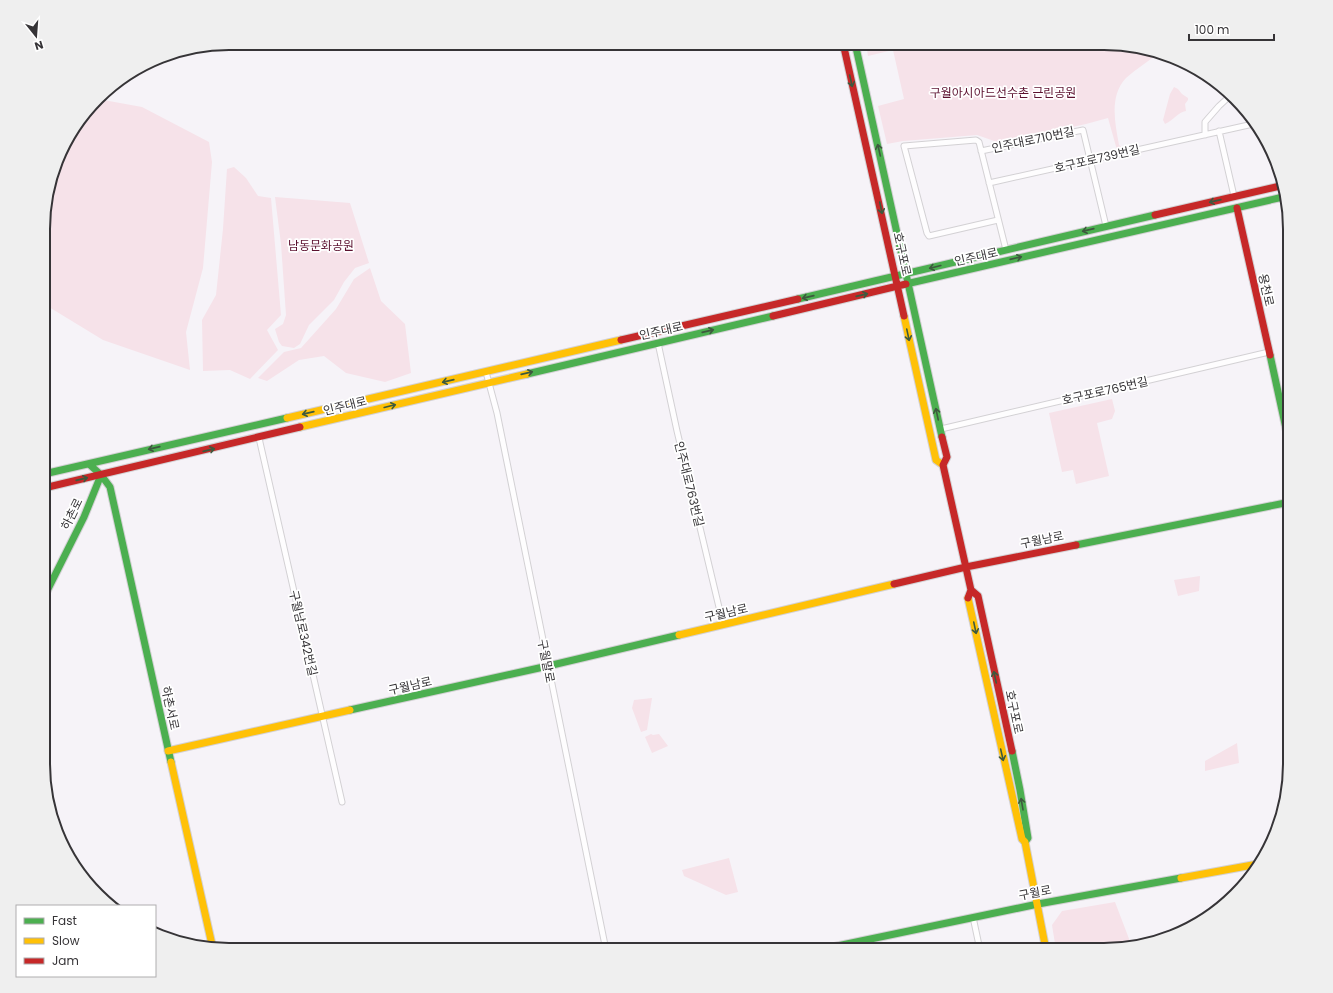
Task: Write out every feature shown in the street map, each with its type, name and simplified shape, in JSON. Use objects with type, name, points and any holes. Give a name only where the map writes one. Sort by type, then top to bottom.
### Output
[{"type":"main road","name":"호구포로","points":[[844,50],[880,205],[936,460],[943,465]]},
{"type":"main road","name":"호구포로","points":[[857,50],[947,457],[943,465],[971,590],[968,599],[1022,839],[1026,842],[1045,943]]},
{"type":"main road","name":"인주대로","points":[[50,473],[657,331],[896,277],[1278,186]]},
{"type":"main road","name":"인주대로","points":[[50,487],[658,342],[1280,198]]},
{"type":"main road","name":"용천로","points":[[1238,208],[1283,415]]},
{"type":"main road","points":[[89,464],[101,475]]},
{"type":"main road","name":"하촌로","points":[[50,585],[84,517],[101,475]]},
{"type":"main road","name":"하촌서로","points":[[101,475],[110,487],[211,942]]},
{"type":"main road","name":"구월남로","points":[[168,751],[548,666],[966,566],[1283,503]]},
{"type":"main road","name":"구월로","points":[[850,943],[1038,904],[1252,865]]},
{"type":"street","points":[[1205,135],[1205,122],[1227,99]]},
{"type":"street","name":"호구포로739번길","points":[[989,183],[1250,125]]},
{"type":"street","name":"인주대로710번길","points":[[981,151],[1083,130],[1106,226]]},
{"type":"street","points":[[1219,131],[1234,196]]},
{"type":"street","points":[[998,220],[929,236],[904,146],[976,140],[979,142],[1006,250]]},
{"type":"street","name":"인주대로763번길","points":[[658,342],[677,432],[723,624]]},
{"type":"street","name":"호구포로765번길","points":[[940,429],[1269,352]]},
{"type":"street","name":"구월말로","points":[[486,372],[497,414],[605,943]]},
{"type":"street","name":"구월남로342번길","points":[[259,438],[342,802]]},
{"type":"street","points":[[973,917],[979,943]]},
{"type":"street","points":[[869,939],[870,943]]},
{"type":"green space","name":"구월아시아드선수촌 근린공원","points":[[867,50],[893,50],[868,56]]},
{"type":"green space","name":"구월아시아드선수촌 근린공원","points":[[893,50],[1116,50],[1153,57],[1126,78],[1117,93],[1115,101],[1115,119],[1119,145],[1123,148],[1117,150],[1108,118],[1000,143],[977,135],[903,141],[887,144],[878,106],[904,99]]},
{"type":"green space","points":[[1174,87],[1188,98],[1185,104],[1186,111],[1180,113],[1165,124],[1163,120],[1170,94]]},
{"type":"green space","points":[[104,100],[142,107],[209,142],[212,162],[203,268],[186,332],[190,370],[103,340],[50,308],[50,217],[56,182],[68,150],[80,129]]},
{"type":"green space","points":[[234,167],[246,178],[258,196],[271,198],[281,315],[267,330],[278,350],[250,379],[230,370],[203,371],[202,320],[216,295],[223,229],[227,169]]},
{"type":"green space","name":"남동문화공원","points":[[275,197],[350,203],[369,263],[355,268],[344,282],[334,300],[309,325],[300,344],[294,348],[282,346],[279,342],[275,329],[283,324],[286,315],[281,244]]},
{"type":"green space","points":[[370,268],[381,301],[405,324],[411,373],[385,382],[346,373],[324,356],[299,360],[267,381],[258,378],[284,352],[301,348],[336,309],[354,279]]},
{"type":"green space","points":[[1112,399],[1115,411],[1112,419],[1097,423],[1109,476],[1076,484],[1073,470],[1062,472],[1049,413]]},
{"type":"green space","points":[[1200,576],[1199,591],[1178,596],[1174,580]]},
{"type":"green space","points":[[652,698],[647,730],[641,732],[632,708],[634,700]]},
{"type":"green space","points":[[651,734],[659,734],[668,746],[652,753],[645,737]]},
{"type":"green space","points":[[1237,743],[1239,763],[1205,771],[1205,761]]},
{"type":"green space","points":[[729,858],[738,892],[726,895],[684,876],[682,870]]},
{"type":"green space","points":[[1115,902],[1130,941],[1116,943],[1055,943],[1052,925],[1062,911]]},
{"type":"traffic: fast","points":[[857,50],[942,437]]},
{"type":"traffic: fast","points":[[906,284],[1280,198]]},
{"type":"traffic: fast","points":[[798,299],[1155,215]]},
{"type":"traffic: fast","points":[[527,374],[773,316]]},
{"type":"traffic: fast","points":[[1270,355],[1283,415]]},
{"type":"traffic: fast","points":[[50,473],[287,418]]},
{"type":"traffic: fast","points":[[50,585],[84,517],[101,475],[89,464]]},
{"type":"traffic: fast","points":[[101,475],[110,487],[171,762]]},
{"type":"traffic: fast","points":[[1076,545],[1283,503]]},
{"type":"traffic: fast","points":[[350,710],[679,635]]},
{"type":"traffic: fast","points":[[1012,751],[1028,838],[1025,842]]},
{"type":"traffic: fast","points":[[851,943],[1038,904],[1181,878]]},
{"type":"traffic: slow","points":[[904,316],[936,460],[943,465]]},
{"type":"traffic: slow","points":[[287,418],[621,340]]},
{"type":"traffic: slow","points":[[300,427],[527,374]]},
{"type":"traffic: slow","points":[[679,635],[894,584]]},
{"type":"traffic: slow","points":[[968,598],[1022,839],[1025,842],[1045,943]]},
{"type":"traffic: slow","points":[[168,751],[350,710]]},
{"type":"traffic: slow","points":[[171,762],[211,942]]},
{"type":"traffic: slow","points":[[1181,878],[1252,865]]},
{"type":"traffic: jam","points":[[845,50],[904,316]]},
{"type":"traffic: jam","points":[[1155,215],[1278,186]]},
{"type":"traffic: jam","points":[[1237,208],[1270,355]]},
{"type":"traffic: jam","points":[[773,316],[906,284]]},
{"type":"traffic: jam","points":[[621,340],[798,299]]},
{"type":"traffic: jam","points":[[50,487],[300,427]]},
{"type":"traffic: jam","points":[[942,437],[947,457],[943,465],[971,590],[968,598]]},
{"type":"traffic: jam","points":[[894,584],[966,567],[1076,545]]},
{"type":"traffic: jam","points":[[971,590],[978,596],[1012,751]]}]
